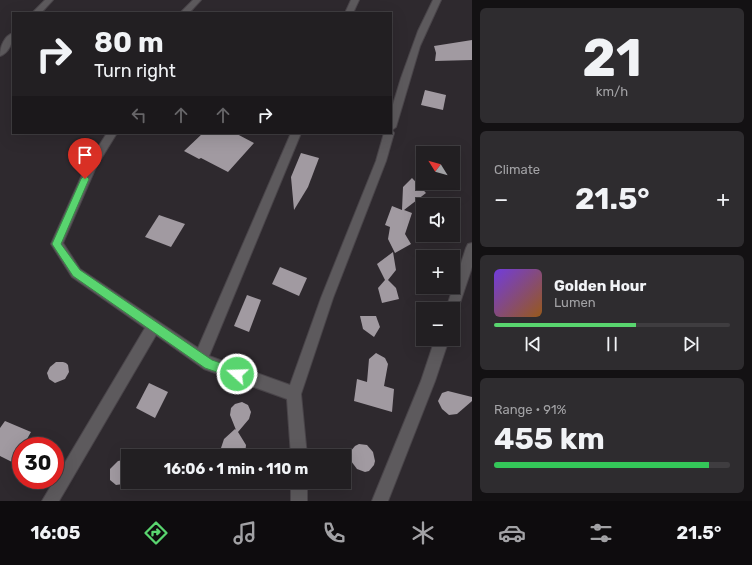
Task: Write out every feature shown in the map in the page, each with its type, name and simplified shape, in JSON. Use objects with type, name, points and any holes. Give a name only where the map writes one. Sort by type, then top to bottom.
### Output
[{"type":"street","points":[[37,12],[49,0]]},
{"type":"street","points":[[185,12],[197,0]]},
{"type":"street","points":[[349,12],[355,0]]},
{"type":"street","points":[[392,124],[412,55],[429,14],[437,0]]},
{"type":"street","points":[[0,53],[12,37]]},
{"type":"street","points":[[111,134],[90,166],[57,244],[76,273],[209,364],[294,394]]},
{"type":"street","points":[[201,358],[296,134]]},
{"type":"street","points":[[298,449],[294,394],[326,298],[381,161],[389,134]]},
{"type":"street","points":[[454,302],[472,248]]},
{"type":"street","points":[[50,501],[154,326]]},
{"type":"street","points":[[380,501],[428,381],[440,346]]},
{"type":"street","points":[[299,489],[300,501]]},
{"type":"building","points":[[472,40],[472,60],[435,61],[436,53],[434,46]]},
{"type":"building","points":[[425,90],[446,95],[443,110],[421,105]]},
{"type":"building","points":[[202,134],[237,134],[254,143],[228,172],[184,151]]},
{"type":"building","points":[[301,153],[319,158],[308,187],[294,210],[291,177]]},
{"type":"building","points":[[412,178],[416,182],[416,190],[423,190],[426,193],[420,198],[416,198],[416,201],[404,210],[412,213],[405,234],[411,244],[395,253],[388,239],[390,227],[385,225],[392,206],[402,210],[403,187]]},
{"type":"building","points":[[159,215],[185,224],[171,247],[145,237]]},
{"type":"building","points":[[393,252],[396,270],[388,280],[396,288],[399,299],[382,303],[378,288],[385,280],[377,264]]},
{"type":"building","points":[[280,267],[307,278],[299,296],[272,284]]},
{"type":"building","points":[[247,295],[261,300],[249,332],[234,326]]},
{"type":"building","points":[[360,316],[376,316],[380,327],[374,337],[363,329]]},
{"type":"building","points":[[376,353],[385,358],[388,364],[384,386],[394,389],[392,412],[354,401],[357,379],[367,382],[369,359]]},
{"type":"building","points":[[56,362],[66,363],[68,365],[69,372],[65,379],[55,383],[49,379],[47,373],[50,367]]},
{"type":"building","points":[[149,383],[168,392],[155,418],[136,408]]},
{"type":"building","points":[[448,391],[472,397],[472,401],[457,414],[449,415],[442,409],[438,401],[442,393]]},
{"type":"building","points":[[242,402],[248,405],[251,412],[249,419],[238,432],[246,445],[246,449],[221,449],[224,439],[235,429],[236,430],[230,415],[231,408],[235,404]]},
{"type":"building","points":[[5,421],[31,432],[28,437],[12,437],[12,462],[0,456],[0,428]]},
{"type":"building","points":[[359,444],[367,445],[373,452],[375,461],[374,465],[369,471],[365,472],[357,469],[351,461],[351,451]]},
{"type":"building","points":[[121,460],[121,484],[116,485],[110,480],[110,469],[118,461]]},
{"type":"route","points":[[85,179],[57,244],[76,273],[209,364],[237,374]]}]
